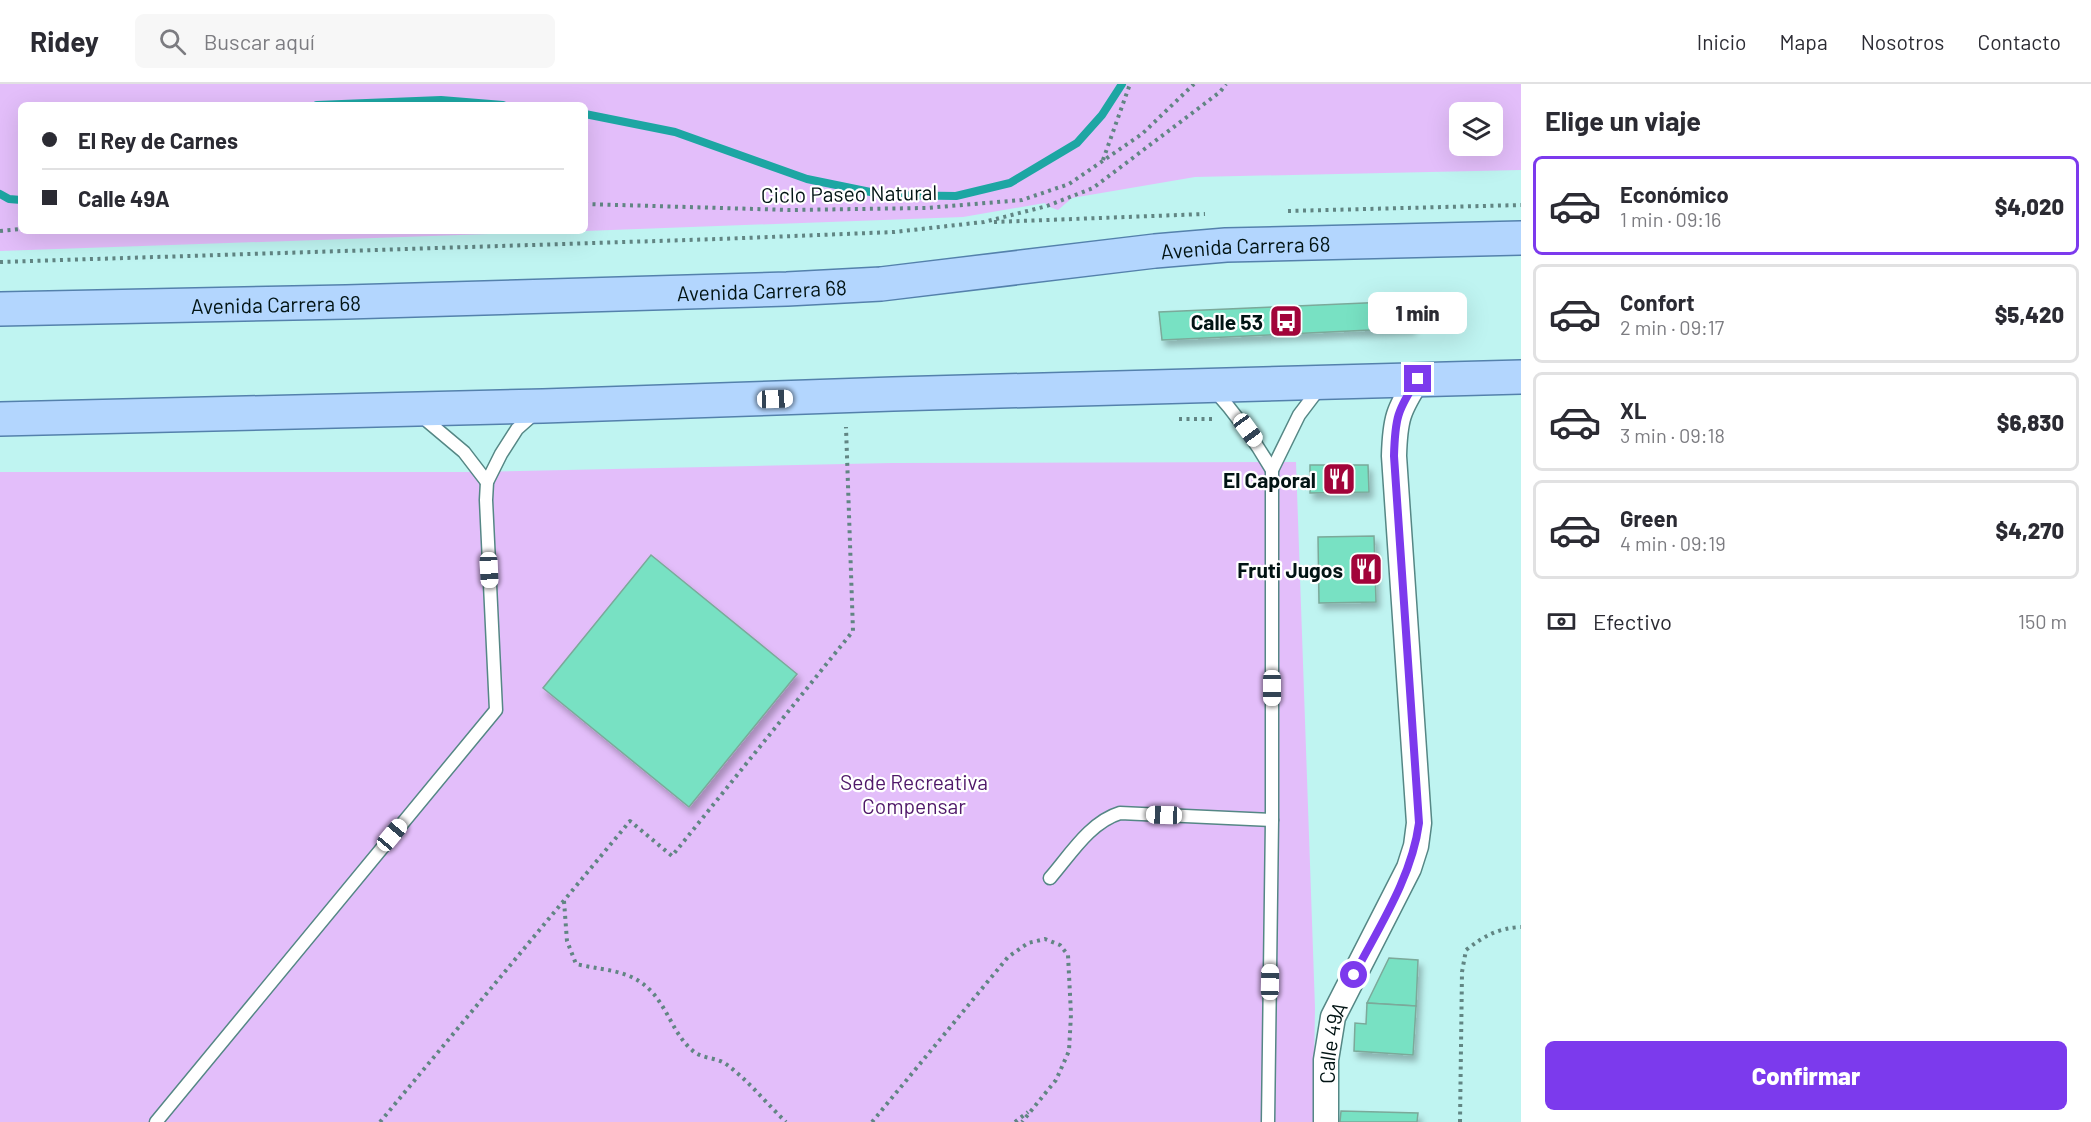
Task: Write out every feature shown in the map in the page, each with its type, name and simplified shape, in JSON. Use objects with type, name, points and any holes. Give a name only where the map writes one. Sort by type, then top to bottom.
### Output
[{"type":"main road","name":"Avenida Carrera 68","points":[[0,309],[358,302],[787,289],[881,284],[1155,251],[1226,245],[1521,238]]},
{"type":"main road","points":[[0,419],[543,406],[1521,377]]},
{"type":"street","name":"Calle 49A","points":[[1326,1122],[1326,1060],[1333,1017],[1409,868],[1416,846],[1419,823],[1394,456],[1394,430],[1398,411],[1418,379]]},
{"type":"lane","points":[[1268,1122],[1272,820],[1272,470],[1299,415],[1323,382]]},
{"type":"lane","points":[[1211,387],[1239,418],[1272,470]]},
{"type":"lane","points":[[156,1122],[496,710],[487,482],[517,429],[543,406]]},
{"type":"lane","points":[[413,409],[464,452],[487,482]]},
{"type":"lane","points":[[1050,878],[1096,826],[1108,817],[1120,813],[1272,820]]},
{"type":"path","points":[[1103,161],[1130,84]]},
{"type":"path","name":"Ciclo Paseo Natural","points":[[588,204],[790,210],[926,208],[1022,200],[1069,184],[1142,134],[1194,84]]},
{"type":"path","points":[[0,262],[731,239],[894,232],[984,222],[1047,206],[1093,188],[1220,92],[1226,84]]},
{"type":"path","points":[[0,231],[18,229]]},
{"type":"path","points":[[380,1122],[630,821],[672,856],[853,631],[846,427]]},
{"type":"path","points":[[564,901],[567,941],[576,964],[631,975],[650,990],[692,1051],[705,1058],[724,1062],[786,1122]]},
{"type":"path","points":[[1460,1122],[1462,972],[1466,950],[1483,936],[1497,930],[1521,927]]},
{"type":"path","points":[[872,1122],[1008,957],[1028,944],[1045,939],[1060,945],[1068,955],[1071,1014],[1069,1051],[1056,1080],[1022,1122]]},
{"type":"path","points":[[1015,1122],[1035,1106]]},
{"type":"green space","points":[[0,84],[1521,84],[1521,170],[1195,177],[1072,198],[1058,210],[1045,203],[963,217],[588,231],[588,102],[18,102],[18,234],[489,234],[0,251]]},
{"type":"green space","name":"Sede Recreativa Compensar","points":[[1296,462],[1315,1008],[1313,1122],[0,1122],[0,472],[472,472],[892,463]]},
{"type":"building","name":"Calle 53","points":[[1410,301],[1412,328],[1162,340],[1159,312]]},
{"type":"building","name":"El Caporal","points":[[1310,465],[1368,465],[1369,492],[1310,493]]},
{"type":"building","points":[[1374,536],[1376,602],[1319,603],[1318,537]]},
{"type":"building","points":[[651,555],[797,674],[689,807],[543,688]]},
{"type":"building","points":[[1389,958],[1418,960],[1416,1006],[1367,1003]]},
{"type":"building","points":[[1367,1003],[1416,1006],[1413,1055],[1354,1051],[1355,1023],[1366,1024]]},
{"type":"building","points":[[1341,1111],[1418,1113],[1417,1122],[1340,1122]]},
{"type":"waterway","points":[[588,115],[675,132],[807,179],[885,195],[956,196],[1010,183],[1077,143],[1102,115],[1122,84]]},
{"type":"waterway","points":[[391,102],[441,100],[466,102]]},
{"type":"waterway","points":[[0,194],[9,199],[18,200]]},
{"type":"place","name":"Calle 53","points":[[1286,321]]},
{"type":"place","name":"El Caporal","points":[[1339,479]]},
{"type":"place","name":"Fruti Jugos","points":[[1366,569]]},
{"type":"route","points":[[1354,975],[1409,868],[1416,846],[1419,823],[1394,456],[1394,430],[1398,411],[1418,379]]}]
